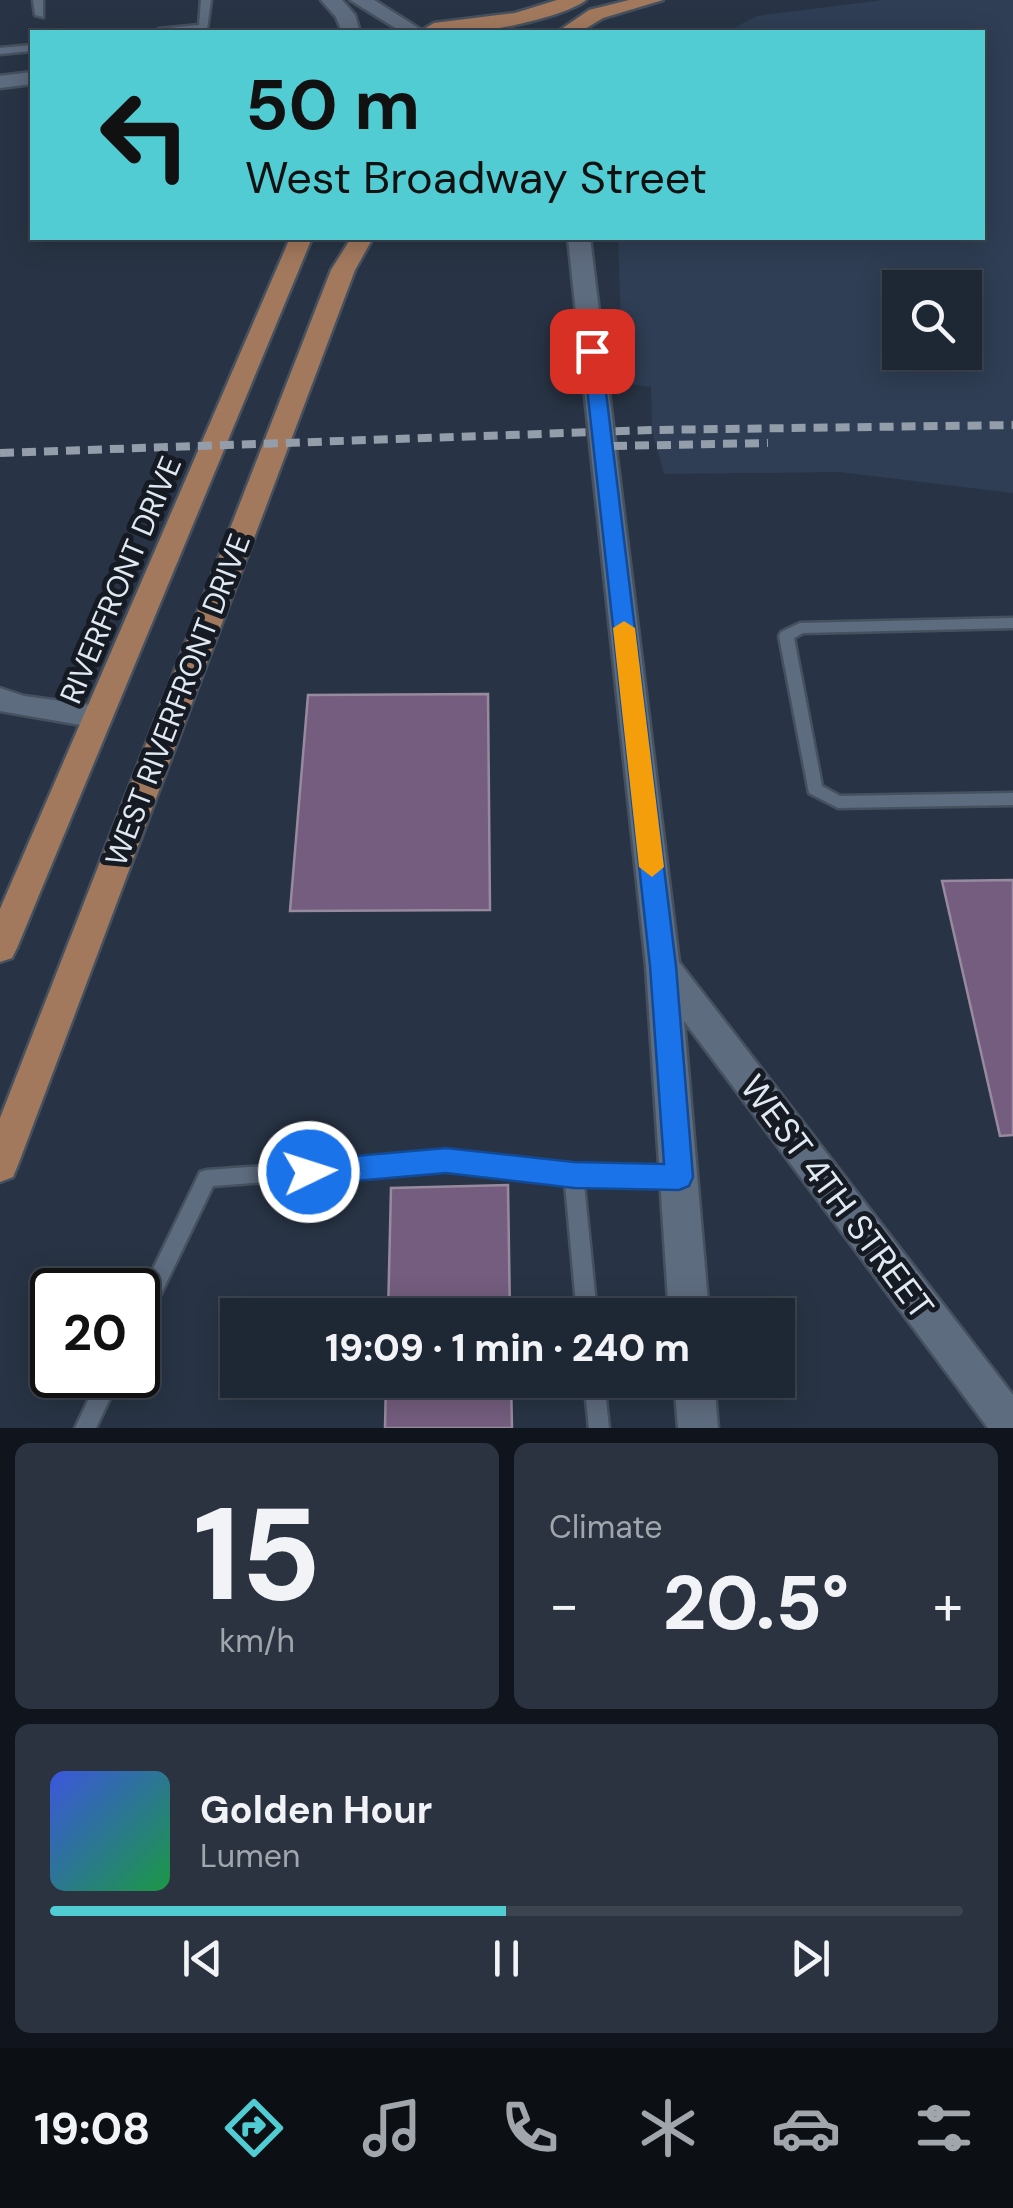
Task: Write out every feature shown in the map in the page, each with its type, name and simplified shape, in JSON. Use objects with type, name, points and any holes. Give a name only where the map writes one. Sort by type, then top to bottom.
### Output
[{"type":"main road","points":[[331,0],[345,15],[350,30]]},
{"type":"main road","points":[[360,0],[418,30]]},
{"type":"main road","points":[[428,30],[518,19],[576,0]]},
{"type":"main road","points":[[570,30],[596,14],[653,0]]},
{"type":"main road","points":[[613,30],[626,19],[664,0]]},
{"type":"main road","points":[[0,82],[30,78]]},
{"type":"main road","name":"RIVERFRONT DRIVE","points":[[0,948],[300,240]]},
{"type":"main road","name":"WEST RIVERFRONT DRIVE","points":[[0,1165],[344,270],[361,240]]},
{"type":"main road","points":[[579,240],[663,966],[689,1298]]},
{"type":"main road","points":[[0,699],[21,706],[98,717]]},
{"type":"main road","name":"WEST 4TH STREET","points":[[663,966],[1013,1428]]},
{"type":"main road","points":[[696,1398],[698,1428]]},
{"type":"lane","points":[[38,0],[40,15]]},
{"type":"lane","points":[[204,30],[206,0]]},
{"type":"lane","points":[[0,52],[30,48]]},
{"type":"lane","points":[[1013,623],[800,628],[786,636],[816,788],[838,802],[1013,799]]},
{"type":"lane","points":[[160,1275],[207,1178],[446,1161],[574,1175],[679,1177]]},
{"type":"lane","points":[[574,1175],[585,1298]]},
{"type":"lane","points":[[85,1428],[100,1398]]},
{"type":"lane","points":[[596,1398],[600,1428]]},
{"type":"shaded area","points":[[883,0],[1013,0],[1013,493],[839,472],[664,474],[652,430],[651,387],[623,383],[618,240],[985,240],[985,30],[730,30],[757,16]]},
{"type":"building","points":[[488,694],[490,910],[290,911],[308,695]]},
{"type":"building","points":[[1013,880],[1013,1135],[1000,1136],[942,881]]},
{"type":"building","points":[[508,1185],[510,1298],[388,1298],[391,1188]]},
{"type":"building","points":[[386,1398],[511,1398],[512,1428],[385,1428]]},
{"type":"railway","points":[[0,453],[652,430],[1013,425]]},
{"type":"railway","points":[[613,446],[768,443]]},
{"type":"slow traffic","points":[[624,628],[652,867]]},
{"type":"route","points":[[309,1172],[446,1161],[574,1175],[679,1177],[663,966],[592,351]]}]
